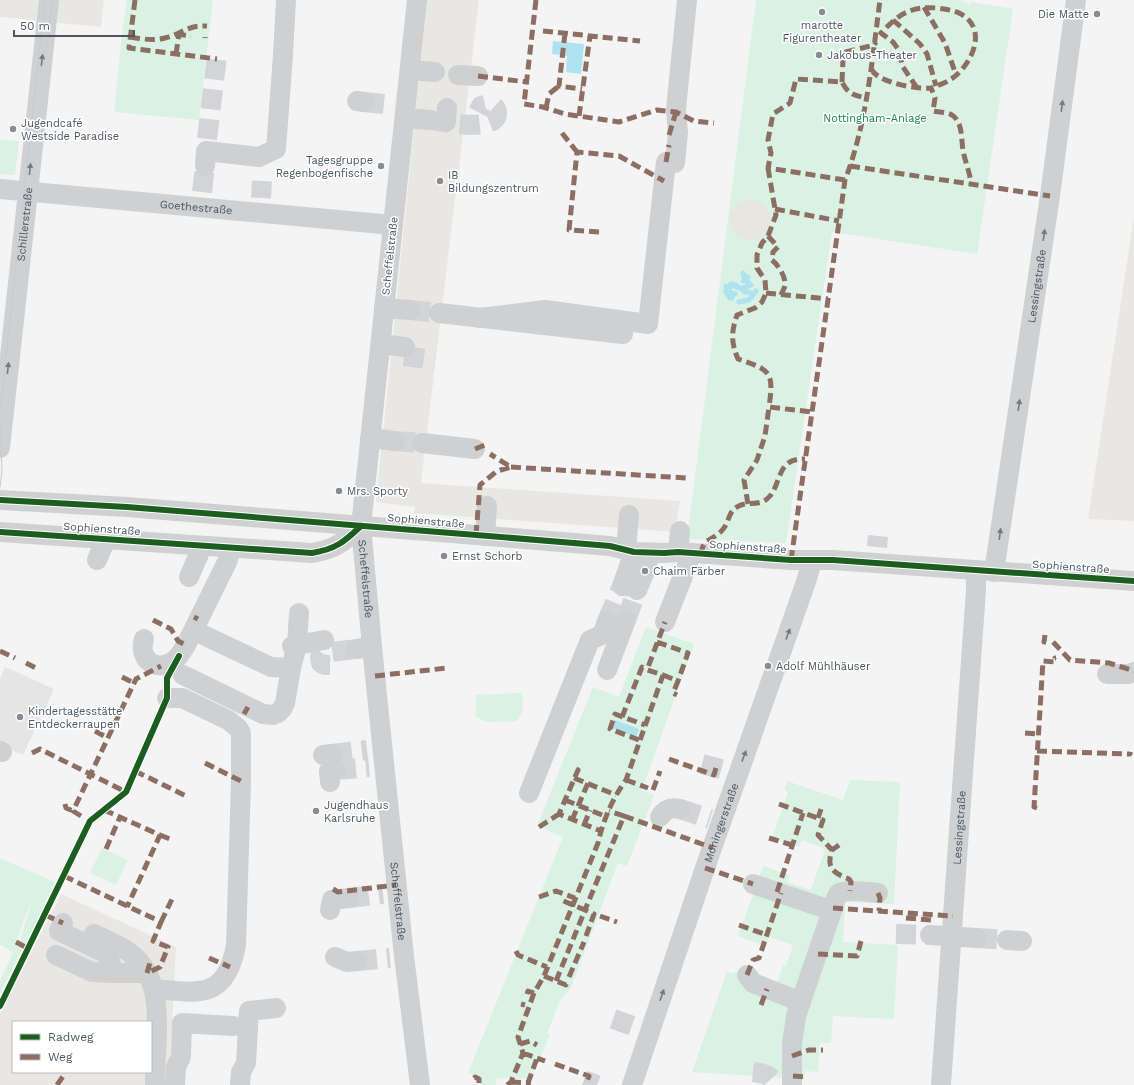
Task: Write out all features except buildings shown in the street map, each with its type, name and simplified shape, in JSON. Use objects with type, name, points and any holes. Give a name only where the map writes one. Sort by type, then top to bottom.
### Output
[{"type":"street","name":"Schillerstraße","points":[[0,448],[49,0]]},
{"type":"street","points":[[206,152],[259,157],[276,149],[286,0]]},
{"type":"street","name":"Scheffelstraße","points":[[417,0],[410,70],[402,110],[393,226],[380,348],[369,396],[370,438],[361,526],[363,642],[375,757],[397,957],[420,1085]]},
{"type":"street","points":[[479,318],[550,306],[648,324],[666,162],[675,163],[678,132],[676,99],[687,0]]},
{"type":"street","name":"Lessingstraße","points":[[941,1085],[976,590],[985,572],[1050,196],[1076,0]]},
{"type":"street","points":[[410,70],[435,72]]},
{"type":"street","points":[[458,74],[478,76]]},
{"type":"street","points":[[402,110],[441,117]]},
{"type":"street","name":"Goethestraße","points":[[0,190],[202,200],[260,206],[393,226]]},
{"type":"street","points":[[384,308],[410,310]]},
{"type":"street","points":[[439,313],[623,334]]},
{"type":"street","points":[[380,348],[405,352]]},
{"type":"street","points":[[370,438],[395,441]]},
{"type":"street","points":[[422,443],[475,449]]},
{"type":"street","name":"Sophienstraße","points":[[0,500],[196,512],[610,546],[636,551],[664,553],[684,552],[791,560],[812,560],[876,555],[985,572],[1134,581]]},
{"type":"street","points":[[485,536],[487,506]]},
{"type":"street","points":[[189,577],[199,554],[197,546],[196,512]]},
{"type":"street","points":[[629,515],[636,551],[647,567],[629,588]]},
{"type":"street","name":"Sophienstraße","points":[[0,532],[312,553],[326,551],[343,542],[361,526]]},
{"type":"street","points":[[665,622],[688,564],[680,531]]},
{"type":"street","points":[[97,560],[106,539]]},
{"type":"street","points":[[144,639],[142,645],[144,656],[149,662],[154,665],[161,666],[174,661],[186,645],[228,560],[229,548]]},
{"type":"street","name":"Moningerstraße","points":[[632,1085],[645,1024],[715,821],[807,579],[812,560]]},
{"type":"street","points":[[183,675],[263,714],[273,715],[282,709],[285,703],[299,613]]},
{"type":"street","points":[[528,793],[590,640],[602,635],[617,621],[607,670]]},
{"type":"street","points":[[201,634],[271,667],[291,668]]},
{"type":"street","points":[[295,645],[324,640]]},
{"type":"street","points":[[1107,674],[1128,674],[1134,672]]},
{"type":"street","points":[[56,955],[92,972],[114,973],[197,992],[211,988],[221,980],[232,963],[236,945],[241,733],[238,728],[228,720],[182,698],[168,698]]},
{"type":"street","points":[[660,816],[663,812],[670,808],[680,809]]},
{"type":"street","points":[[753,884],[824,908],[833,908]]},
{"type":"street","points":[[792,1085],[793,1032],[796,1016],[833,908],[840,893],[845,891],[878,893]]},
{"type":"street","points":[[330,910],[332,900],[349,898]]},
{"type":"street","points":[[63,923],[59,931],[107,954],[114,973]]},
{"type":"street","points":[[930,931],[951,932],[977,938]]},
{"type":"street","points":[[94,934],[130,952],[142,964],[151,981],[157,1006],[155,1085]]},
{"type":"street","points":[[335,957],[347,962],[358,961]]},
{"type":"street","points":[[747,975],[754,983],[802,1002]]},
{"type":"street","points":[[240,1085],[241,1072],[246,1063],[249,1011],[276,1008]]},
{"type":"street","points":[[175,1085],[176,1067],[181,1057],[182,1023],[233,1026]]},
{"type":"shaded area","points":[[0,0],[104,0],[101,27],[0,17]]},
{"type":"shaded area","points":[[427,0],[479,0],[421,483],[680,501],[675,532],[414,513],[415,507],[376,502]]},
{"type":"shaded area","points":[[1134,216],[1134,521],[1088,519]]},
{"type":"shaded area","name":"Kindertagesstätte Entdeckerraupen","points":[[5,667],[54,689],[23,755],[0,745],[0,679]]},
{"type":"shaded area","points":[[61,894],[176,947],[169,1085],[0,1085],[0,1014]]},
{"type":"green space","points":[[127,0],[213,0],[199,120],[114,112]]},
{"type":"green space","name":"Nottingham-Anlage","points":[[756,0],[960,0],[971,5],[971,2],[1013,9],[977,254],[832,232],[786,543],[687,539]]},
{"type":"green space","points":[[0,140],[19,141],[15,175],[0,174]]},
{"type":"green space","points":[[646,627],[694,644],[642,790],[654,795],[627,866],[618,863],[571,988],[559,1002],[547,1034],[550,1035],[531,1079],[497,1078],[496,1085],[480,1085],[481,1079],[468,1073],[563,837],[537,826],[593,687],[619,697]]},
{"type":"green space","points":[[522,693],[523,711],[517,721],[486,722],[476,716],[476,695]]},
{"type":"green space","points":[[850,780],[900,782],[894,904],[845,902],[843,942],[898,945],[894,1019],[833,1016],[831,1043],[820,1043],[818,1072],[805,1071],[804,1079],[692,1072],[727,971],[734,974],[735,972],[776,986],[783,965],[786,966],[793,945],[769,937],[766,946],[738,936],[763,866],[790,875],[787,882],[811,890],[825,849],[802,840],[799,847],[772,838],[788,792],[784,790],[787,781],[843,800]]},
{"type":"green space","points":[[102,848],[128,860],[116,885],[90,873]]},
{"type":"green space","points":[[0,858],[55,882],[25,945],[20,941],[33,896],[15,945],[22,949],[0,994],[0,981],[13,952],[0,945]]},
{"type":"sand","points":[[754,200],[761,203],[767,209],[770,220],[769,228],[761,237],[754,240],[746,240],[739,237],[731,228],[730,216],[733,209],[742,201]]},
{"type":"water","points":[[553,41],[584,44],[581,74],[566,72],[567,56],[552,54]]},
{"type":"water","points":[[615,720],[639,729],[636,737],[612,728]]},
{"type":"waterway","points":[[743,273],[744,277],[748,277],[743,281],[745,280],[751,285],[743,288]]},
{"type":"waterway","points":[[735,294],[730,292],[732,298],[730,298],[726,292],[726,286],[731,287],[731,284],[745,289]]},
{"type":"waterway","points":[[742,289],[753,295],[756,291]]},
{"type":"waterway","points":[[739,302],[749,300],[753,295]]},
{"type":"tunnel","points":[[207,139],[217,56]]},
{"type":"tunnel","points":[[364,102],[394,105]]},
{"type":"tunnel","points":[[430,120],[456,124],[479,125],[488,123],[495,119],[497,113],[495,107],[490,104],[481,106],[478,112]]},
{"type":"tunnel","points":[[202,192],[205,166]]},
{"type":"tunnel","points":[[261,198],[262,181]]},
{"type":"tunnel","points":[[410,310],[439,313]]},
{"type":"tunnel","points":[[404,356],[434,360]]},
{"type":"tunnel","points":[[395,441],[422,443]]},
{"type":"tunnel","points":[[877,547],[878,536]]},
{"type":"tunnel","points":[[607,621],[622,586]]},
{"type":"tunnel","points":[[626,620],[637,590]]},
{"type":"tunnel","points":[[330,665],[321,663],[320,657],[323,653],[356,649]]},
{"type":"tunnel","points":[[332,754],[367,750]]},
{"type":"tunnel","points":[[702,764],[728,771]]},
{"type":"tunnel","points":[[336,770],[369,767]]},
{"type":"tunnel","points":[[680,809],[710,819]]},
{"type":"tunnel","points":[[349,898],[383,894]]},
{"type":"tunnel","points":[[896,934],[930,935]]},
{"type":"tunnel","points":[[977,938],[1007,940]]},
{"type":"tunnel","points":[[357,961],[390,958]]},
{"type":"tunnel","points":[[613,1019],[636,1027]]},
{"type":"tunnel","points":[[753,1072],[767,1075],[772,1079],[775,1085]]},
{"type":"tunnel","points":[[584,1080],[597,1085]]},
{"type":"tram line","points":[[0,412],[45,0]]},
{"type":"tram line","points":[[41,72],[48,40],[52,0]]},
{"type":"tram line","points":[[0,420],[2,471],[0,487]]},
{"type":"marked path","points":[[135,0],[129,48],[217,59]]},
{"type":"marked path","points":[[536,0],[524,104],[543,107],[565,114],[619,122],[657,110],[676,112],[694,121],[714,123]]},
{"type":"marked path","points":[[791,560],[845,180],[859,136],[864,114],[880,0]]},
{"type":"marked path","points":[[924,7],[945,43],[956,75]]},
{"type":"marked path","points":[[917,88],[903,67],[898,49],[893,42],[881,33],[900,16],[912,10],[919,8],[946,9],[961,14],[970,21],[974,30],[974,49],[963,68],[956,75],[948,81],[931,88]]},
{"type":"marked path","points":[[893,20],[920,44],[927,54],[936,86]]},
{"type":"marked path","points":[[130,37],[161,39],[189,28],[207,26]]},
{"type":"marked path","points":[[543,31],[640,41]]},
{"type":"marked path","points":[[565,33],[559,86],[582,89]]},
{"type":"marked path","points":[[176,34],[191,36]]},
{"type":"marked path","points":[[176,54],[179,34]]},
{"type":"marked path","points":[[579,116],[590,36]]},
{"type":"marked path","points":[[842,82],[843,60],[846,52],[874,45],[876,42]]},
{"type":"marked path","points":[[871,69],[878,76],[896,84],[911,87],[931,88],[935,98],[933,111],[952,115],[956,118],[960,126],[962,146],[971,184]]},
{"type":"marked path","points":[[478,76],[527,82]]},
{"type":"marked path","points":[[845,180],[768,168],[771,153],[768,140],[773,114],[790,103],[796,79],[842,82],[846,89],[851,93],[866,98]]},
{"type":"marked path","points":[[546,108],[549,94],[559,86]]},
{"type":"marked path","points":[[669,135],[676,112]]},
{"type":"marked path","points":[[562,133],[577,152]]},
{"type":"marked path","points":[[666,162],[669,145]]},
{"type":"marked path","points":[[599,232],[569,230],[577,152],[619,156],[664,181]]},
{"type":"marked path","points":[[850,166],[1050,196]]},
{"type":"marked path","points":[[768,168],[776,215],[768,236],[762,243],[757,255],[757,268],[765,280],[766,293],[762,302],[755,308],[737,315],[733,332],[733,342],[738,359],[757,366],[768,374],[771,386],[769,407],[812,412]]},
{"type":"marked path","points":[[775,209],[839,221]]},
{"type":"marked path","points":[[768,236],[778,247],[773,252],[772,260],[783,275],[785,286],[781,295]]},
{"type":"marked path","points":[[766,293],[828,299]]},
{"type":"marked path","points":[[748,504],[744,480],[757,460],[765,436],[769,407]]},
{"type":"marked path","points":[[475,449],[485,445]]},
{"type":"marked path","points":[[476,535],[480,485],[497,471],[511,467],[490,454]]},
{"type":"marked path","points":[[700,554],[705,543],[724,528],[734,509],[741,505],[758,503],[766,500],[774,490],[785,466],[789,462],[805,459]]},
{"type":"marked path","points":[[511,467],[686,478]]},
{"type":"marked path","points":[[194,617],[198,619]]},
{"type":"marked path","points":[[153,620],[171,629],[178,641],[186,645]]},
{"type":"marked path","points":[[507,1085],[511,1082],[523,1053],[518,1037],[534,993],[544,976],[598,843],[609,810],[616,795],[626,780],[663,675],[647,670],[665,622]]},
{"type":"marked path","points":[[1045,635],[1044,642],[1046,642]]},
{"type":"marked path","points":[[657,642],[688,653],[678,681]]},
{"type":"marked path","points":[[1053,642],[1070,660],[1109,663],[1134,671]]},
{"type":"marked path","points":[[0,651],[15,658]]},
{"type":"marked path","points":[[1037,808],[1034,807],[1043,661],[1055,662],[1056,658]]},
{"type":"marked path","points":[[26,663],[36,668]]},
{"type":"marked path","points":[[81,816],[73,811],[136,679],[161,666]]},
{"type":"marked path","points":[[622,717],[642,667],[647,670]]},
{"type":"marked path","points":[[375,676],[447,668]]},
{"type":"marked path","points":[[663,675],[678,681],[673,693],[677,695]]},
{"type":"marked path","points":[[122,677],[134,683]]},
{"type":"marked path","points":[[244,714],[248,707]]},
{"type":"marked path","points":[[639,740],[610,729],[615,714],[645,725]]},
{"type":"marked path","points":[[95,731],[108,738]]},
{"type":"marked path","points":[[1025,733],[1038,734]]},
{"type":"marked path","points":[[32,753],[40,749],[126,792]]},
{"type":"marked path","points":[[1037,751],[1130,754],[1130,752]]},
{"type":"marked path","points":[[669,759],[714,775],[716,768]]},
{"type":"marked path","points":[[205,763],[241,781]]},
{"type":"marked path","points":[[576,769],[578,770],[559,814],[601,831]]},
{"type":"marked path","points":[[135,771],[188,797]]},
{"type":"marked path","points":[[653,790],[660,771]]},
{"type":"marked path","points":[[574,778],[616,795]]},
{"type":"marked path","points":[[626,780],[648,788]]},
{"type":"marked path","points":[[572,820],[588,783]]},
{"type":"marked path","points":[[565,800],[607,817]]},
{"type":"marked path","points":[[65,804],[66,808],[73,811]]},
{"type":"marked path","points":[[779,804],[823,820],[818,835],[832,850]]},
{"type":"marked path","points":[[818,818],[821,809]]},
{"type":"marked path","points":[[104,810],[160,835],[127,907]]},
{"type":"marked path","points":[[584,825],[590,810]]},
{"type":"marked path","points":[[586,936],[594,914],[585,910],[624,816],[609,811]]},
{"type":"marked path","points":[[777,892],[803,813]]},
{"type":"marked path","points":[[539,827],[559,814]]},
{"type":"marked path","points":[[624,816],[713,848]]},
{"type":"marked path","points":[[106,849],[120,817]]},
{"type":"marked path","points":[[160,835],[170,839]]},
{"type":"marked path","points":[[769,838],[792,845]]},
{"type":"marked path","points":[[839,845],[832,850],[830,856],[831,866],[835,872],[849,879],[851,882],[850,891]]},
{"type":"marked path","points":[[705,868],[753,884]]},
{"type":"marked path","points":[[64,876],[161,922],[153,941],[168,947],[160,967],[147,973]]},
{"type":"marked path","points":[[333,889],[338,892],[396,885]]},
{"type":"marked path","points":[[539,897],[556,891],[575,898]]},
{"type":"marked path","points":[[747,975],[753,960],[759,958],[781,893]]},
{"type":"marked path","points":[[878,893],[880,898],[879,911]]},
{"type":"marked path","points":[[161,922],[173,897]]},
{"type":"marked path","points":[[556,981],[585,910],[561,900]]},
{"type":"marked path","points":[[833,908],[953,916]]},
{"type":"marked path","points":[[45,915],[63,923]]},
{"type":"marked path","points":[[906,918],[931,920],[931,915]]},
{"type":"marked path","points":[[600,916],[617,922]]},
{"type":"marked path","points":[[739,925],[767,935]]},
{"type":"marked path","points":[[818,954],[857,956],[861,941]]},
{"type":"marked path","points":[[16,942],[29,949]]},
{"type":"marked path","points":[[569,977],[584,942]]},
{"type":"marked path","points":[[516,951],[518,955],[547,967]]},
{"type":"marked path","points":[[209,958],[230,967]]},
{"type":"marked path","points":[[147,973],[151,959]]},
{"type":"marked path","points":[[544,976],[566,985],[567,983]]},
{"type":"marked path","points":[[761,1005],[767,989]]},
{"type":"marked path","points":[[527,994],[528,991],[534,993]]},
{"type":"marked path","points":[[521,1004],[525,1005]]},
{"type":"marked path","points":[[520,1044],[530,1041],[537,1045]]},
{"type":"marked path","points":[[792,1056],[809,1050],[823,1050]]},
{"type":"marked path","points":[[523,1053],[545,1061]]},
{"type":"marked path","points":[[528,1083],[537,1058]]},
{"type":"marked path","points":[[555,1064],[589,1076],[587,1081]]},
{"type":"marked path","points":[[57,1085],[64,1075]]},
{"type":"marked path","points":[[793,1076],[806,1077]]},
{"type":"marked path","points":[[474,1078],[479,1079],[479,1085]]},
{"type":"marked path","points":[[511,1082],[531,1083]]},
{"type":"cycle path","points":[[0,500],[127,507],[476,535],[610,546],[634,552],[678,552],[791,560],[833,560],[1134,581]]},
{"type":"cycle path","points":[[0,532],[312,553],[334,547],[361,526]]},
{"type":"cycle path","points":[[0,1006],[90,821],[126,792],[167,698],[167,678],[179,656]]},
{"type":"place","name":"marotte Figurentheater","points":[[822,12]]},
{"type":"place","name":"Die Matte","points":[[1097,14]]},
{"type":"place","name":"Jakobus-Theater","points":[[819,55]]},
{"type":"place","name":"Jugendcafé Westside Paradise","points":[[13,129]]},
{"type":"place","name":"Tagesgruppe Regenbogenfische","points":[[381,166]]},
{"type":"place","name":"IB Bildungszentrum","points":[[440,181]]},
{"type":"place","name":"Mrs. Sporty","points":[[339,491]]},
{"type":"place","name":"Ernst Schorb","points":[[444,556]]},
{"type":"place","name":"Chaim Färber","points":[[645,571]]},
{"type":"place","name":"Adolf Mühlhäuser","points":[[768,666]]},
{"type":"place","name":"Kindertagesstätte Entdeckerraupen","points":[[20,717]]},
{"type":"place","name":"Jugendhaus Karlsruhe","points":[[316,811]]}]
